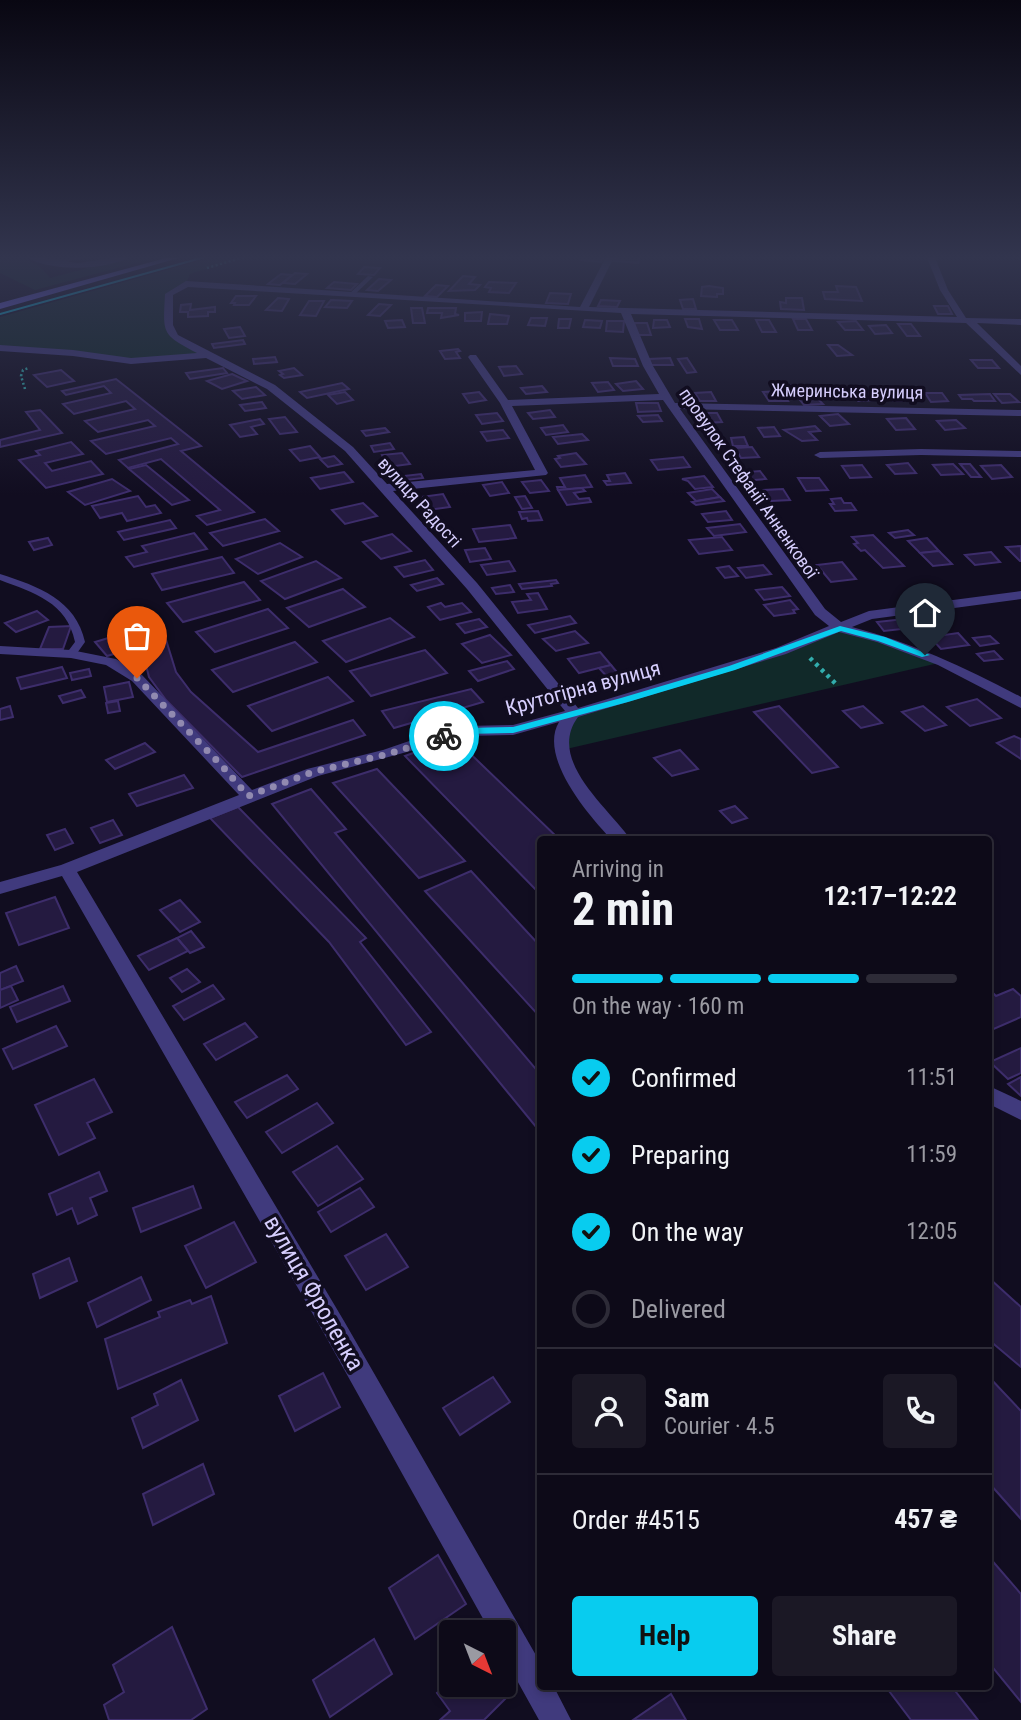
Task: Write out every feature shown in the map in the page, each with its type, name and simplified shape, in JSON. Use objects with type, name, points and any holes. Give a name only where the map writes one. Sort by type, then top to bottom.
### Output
[{"type":"street","name":"вулиця Радості","points":[[173,335],[183,344],[284,395],[349,449],[472,586],[574,712]]},
{"type":"street","name":"провулок Стефанії Анненкової","points":[[635,335],[648,366],[669,402],[811,601],[840,628]]},
{"type":"street","points":[[982,335],[1021,372]]},
{"type":"street","points":[[0,348],[73,353],[131,361],[205,355]]},
{"type":"street","points":[[384,488],[542,473],[505,403],[473,357]]},
{"type":"street","name":"Жмеринська вулиця","points":[[505,403],[572,398],[1021,413]]},
{"type":"street","points":[[820,455],[921,452],[1021,454]]},
{"type":"street","name":"Крутогірна вулиця","points":[[0,888],[66,869],[313,772],[466,731],[513,730],[713,674],[882,612],[1021,595]]},
{"type":"street","points":[[840,628],[882,639],[943,662],[1021,703]]},
{"type":"street","points":[[0,650],[71,654],[111,662],[137,678],[248,796]]},
{"type":"street","points":[[574,712],[563,728],[562,750],[587,799],[619,836]]},
{"type":"street","name":"вулиця Фроленка","points":[[66,869],[335,1329],[537,1686]]},
{"type":"street","points":[[992,1096],[1021,1111]]},
{"type":"street","name":"вулиця Фроленка","points":[[539,1690],[556,1720]]},
{"type":"lane","points":[[0,577],[44,594],[65,608],[79,628],[80,642],[71,654]]},
{"type":"path","points":[[797,645],[838,686]]},
{"type":"green space","points":[[0,335],[174,335],[205,355],[146,361],[0,348]]},
{"type":"green space","points":[[840,628],[943,662],[562,750],[574,712]]},
{"type":"building","points":[[243,340],[245,344],[214,348],[212,344]]},
{"type":"building","points":[[828,345],[838,345],[852,355],[837,356]]},
{"type":"building","points":[[440,351],[460,351],[456,352],[460,358],[445,359]]},
{"type":"building","points":[[275,357],[277,362],[254,364],[253,359]]},
{"type":"building","points":[[610,358],[635,359],[638,366],[613,366]]},
{"type":"building","points":[[670,358],[673,365],[651,365],[649,359]]},
{"type":"building","points":[[687,358],[696,372],[687,373],[678,359]]},
{"type":"building","points":[[971,360],[992,360],[999,368],[978,368]]},
{"type":"building","points":[[516,366],[522,374],[504,376],[499,367]]},
{"type":"building","points":[[223,368],[227,373],[190,379],[186,373]]},
{"type":"building","points":[[294,368],[302,375],[284,378],[280,375],[283,374],[279,371]]},
{"type":"building","points":[[61,370],[74,381],[47,387],[34,375]]},
{"type":"building","points":[[232,374],[247,381],[222,389],[207,381]]},
{"type":"building","points":[[116,379],[201,446],[181,451],[254,512],[207,525],[197,516],[220,510],[161,459],[128,468],[119,460],[178,444],[171,438],[106,454],[91,441],[155,426],[148,420],[98,432],[85,421],[135,409],[126,401],[74,414],[63,404],[111,393],[104,386],[66,395],[62,391]]},
{"type":"building","points":[[636,381],[643,389],[623,391],[616,384]]},
{"type":"building","points":[[608,382],[614,390],[598,392],[592,383]]},
{"type":"building","points":[[342,383],[349,389],[307,398],[300,392]]},
{"type":"building","points":[[783,385],[806,385],[811,391],[787,392]]},
{"type":"building","points":[[542,386],[547,392],[526,394],[521,388]]},
{"type":"building","points":[[256,387],[265,395],[242,399],[233,391]]},
{"type":"building","points":[[781,391],[788,401],[769,401],[763,392]]},
{"type":"building","points":[[867,391],[874,400],[858,401],[851,392]]},
{"type":"building","points":[[345,392],[353,400],[337,404],[328,395]]},
{"type":"building","points":[[479,392],[486,400],[469,403],[463,394]]},
{"type":"building","points":[[711,392],[716,401],[700,401],[695,393]]},
{"type":"building","points":[[888,393],[915,393],[920,401],[893,401]]},
{"type":"building","points":[[925,393],[942,393],[948,401],[931,402]]},
{"type":"building","points":[[823,394],[827,398],[818,399],[823,404],[804,405],[796,395]]},
{"type":"building","points":[[990,394],[995,401],[962,399],[959,395]]},
{"type":"building","points":[[994,394],[1010,394],[1019,402],[1002,403]]},
{"type":"building","points":[[262,402],[266,408],[245,411],[240,405]]},
{"type":"building","points":[[636,403],[658,403],[661,411],[638,412]]},
{"type":"building","points":[[40,410],[62,433],[0,447],[0,440],[40,430],[26,412]]},
{"type":"building","points":[[550,410],[555,417],[533,419],[528,413]]},
{"type":"building","points":[[497,413],[503,421],[482,424],[476,415]]},
{"type":"building","points":[[700,413],[717,413],[722,422],[705,423]]},
{"type":"building","points":[[838,414],[849,424],[830,426],[820,416]]},
{"type":"building","points":[[658,415],[662,421],[643,422],[638,416]]},
{"type":"building","points":[[285,417],[297,432],[280,434],[269,419]]},
{"type":"building","points":[[906,418],[915,429],[896,430],[887,419]]},
{"type":"building","points":[[260,419],[264,424],[251,427],[257,434],[240,437],[230,425]]},
{"type":"building","points":[[956,420],[965,428],[945,430],[937,421]]},
{"type":"building","points":[[563,425],[568,432],[546,435],[541,428]]},
{"type":"building","points":[[815,426],[820,431],[809,432],[817,440],[802,441],[784,430]]},
{"type":"building","points":[[774,427],[780,436],[764,437],[758,428]]},
{"type":"building","points":[[385,428],[389,432],[366,436],[362,431]]},
{"type":"building","points":[[503,430],[509,438],[487,441],[481,432]]},
{"type":"building","points":[[582,434],[588,440],[558,444],[553,437]]},
{"type":"building","points":[[744,437],[748,446],[733,446],[731,438]]},
{"type":"building","points":[[71,442],[83,454],[45,463],[52,471],[91,461],[103,474],[46,488],[19,460],[40,455],[36,451]]},
{"type":"building","points":[[390,443],[394,449],[374,452],[371,446]]},
{"type":"building","points":[[310,446],[320,457],[300,461],[290,450]]},
{"type":"building","points":[[752,447],[759,457],[741,458],[735,448]]},
{"type":"building","points":[[402,453],[410,464],[388,467],[382,455]]},
{"type":"building","points":[[576,453],[586,464],[561,467],[555,459],[560,458],[558,456]]},
{"type":"building","points":[[334,456],[342,464],[328,467],[320,459]]},
{"type":"building","points":[[683,457],[690,467],[658,470],[651,460]]},
{"type":"building","points":[[908,463],[916,473],[895,474],[887,465]]},
{"type":"building","points":[[953,464],[963,474],[941,475],[933,465]]},
{"type":"building","points":[[960,464],[970,464],[981,477],[971,477]]},
{"type":"building","points":[[146,465],[189,500],[172,505],[129,469]]},
{"type":"building","points":[[862,465],[871,477],[850,478],[842,466]]},
{"type":"building","points":[[1001,465],[1012,477],[992,479],[981,466]]},
{"type":"building","points":[[760,471],[766,479],[741,481],[735,473]]},
{"type":"building","points":[[344,472],[353,482],[320,489],[311,478]]},
{"type":"building","points":[[625,473],[631,483],[607,485],[604,481],[610,481],[607,475]]},
{"type":"building","points":[[421,474],[423,478],[397,481],[395,477]]},
{"type":"building","points":[[585,475],[592,487],[558,490],[557,487],[565,487],[560,478]]},
{"type":"building","points":[[704,476],[713,487],[695,489],[682,479]]},
{"type":"building","points":[[798,478],[819,478],[828,490],[806,491]]},
{"type":"building","points":[[112,479],[130,491],[85,505],[68,492]]},
{"type":"building","points":[[541,480],[549,491],[530,493],[522,482]]},
{"type":"building","points":[[502,482],[509,493],[490,496],[483,485]]},
{"type":"building","points":[[582,488],[585,491],[574,493],[579,499],[589,498],[591,502],[567,505],[558,490]]},
{"type":"building","points":[[712,489],[720,497],[696,501],[688,493]]},
{"type":"building","points":[[783,489],[790,500],[771,501],[764,490]]},
{"type":"building","points":[[443,494],[450,507],[428,510],[421,497]]},
{"type":"building","points":[[138,496],[146,507],[155,505],[161,513],[127,521],[122,513],[100,518],[92,506]]},
{"type":"building","points":[[525,496],[532,508],[522,509],[515,497]]},
{"type":"building","points":[[720,497],[724,501],[696,505],[692,502]]},
{"type":"building","points":[[841,498],[844,503],[851,503],[856,510],[835,511],[830,504],[834,504],[831,499]]},
{"type":"building","points":[[363,503],[377,516],[345,524],[332,510]]},
{"type":"building","points":[[538,511],[542,520],[522,519],[519,512]]},
{"type":"building","points":[[726,511],[732,520],[708,522],[702,514]]},
{"type":"building","points":[[265,519],[279,531],[223,546],[210,533]]},
{"type":"building","points":[[170,520],[176,528],[124,540],[118,532]]},
{"type":"building","points":[[740,524],[746,532],[714,536],[707,528]]},
{"type":"building","points":[[510,525],[516,538],[479,542],[473,529]]},
{"type":"building","points":[[908,530],[914,535],[895,538],[889,533]]},
{"type":"building","points":[[194,533],[207,549],[134,567],[126,557],[147,552],[142,546]]},
{"type":"building","points":[[392,534],[411,551],[381,559],[363,542]]},
{"type":"building","points":[[873,535],[904,566],[883,568],[865,550],[861,551],[854,544],[858,543],[852,537]]},
{"type":"building","points":[[722,537],[732,550],[699,554],[689,540]]},
{"type":"building","points":[[48,538],[52,545],[34,550],[29,542]]},
{"type":"building","points":[[927,538],[939,551],[920,553],[908,541]]},
{"type":"building","points":[[280,543],[302,557],[258,574],[236,559]]},
{"type":"building","points":[[1021,546],[1021,561],[1006,547]]},
{"type":"building","points":[[485,548],[491,559],[470,562],[465,550]]},
{"type":"building","points":[[939,551],[952,564],[933,566],[920,553]]},
{"type":"building","points":[[991,552],[1000,562],[975,565],[965,555]]},
{"type":"building","points":[[222,557],[234,573],[162,590],[152,574]]},
{"type":"building","points":[[425,560],[433,570],[404,577],[395,567]]},
{"type":"building","points":[[316,561],[341,578],[285,599],[261,581]]},
{"type":"building","points":[[509,561],[515,571],[487,575],[481,565]]},
{"type":"building","points":[[842,562],[856,579],[831,582],[817,565]]},
{"type":"building","points":[[763,565],[771,574],[746,578],[738,568]]},
{"type":"building","points":[[729,566],[738,576],[725,578],[717,568]]},
{"type":"building","points":[[437,578],[443,584],[417,591],[411,585]]},
{"type":"building","points":[[556,580],[558,583],[551,584],[552,586],[522,589],[519,584]]},
{"type":"building","points":[[244,582],[260,600],[183,622],[167,603]]},
{"type":"building","points":[[510,585],[514,592],[496,594],[492,588]]},
{"type":"building","points":[[782,587],[790,596],[764,600],[756,590]]},
{"type":"building","points":[[343,589],[365,607],[309,627],[287,608]]},
{"type":"building","points":[[538,593],[547,609],[518,613],[512,602],[531,600],[527,594]]},
{"type":"building","points":[[790,600],[798,609],[793,610],[795,613],[774,616],[764,605]]},
{"type":"building","points":[[441,603],[445,607],[462,603],[471,612],[440,620],[428,607]]},
{"type":"building","points":[[268,609],[288,628],[215,652],[196,632]]},
{"type":"building","points":[[37,611],[48,620],[16,632],[5,623]]},
{"type":"building","points":[[570,616],[576,623],[535,633],[528,625]]},
{"type":"building","points":[[390,618],[414,637],[346,662],[323,641]]},
{"type":"building","points":[[479,619],[487,627],[465,633],[457,624]]},
{"type":"building","points":[[904,619],[911,628],[884,631],[877,622]]},
{"type":"building","points":[[71,626],[63,649],[40,649],[49,627]]},
{"type":"building","points":[[163,630],[176,672],[191,692],[258,752],[353,720],[365,735],[242,777],[166,700],[149,677],[138,634]]},
{"type":"building","points":[[575,631],[588,643],[556,651],[543,639]]},
{"type":"building","points":[[958,633],[969,645],[941,649],[930,637]]},
{"type":"building","points":[[490,635],[511,655],[482,663],[462,644]]},
{"type":"building","points":[[115,636],[127,650],[107,656],[95,642]]},
{"type":"building","points":[[990,636],[998,643],[980,646],[973,638]]},
{"type":"building","points":[[295,642],[317,662],[233,692],[212,670]]},
{"type":"building","points":[[425,650],[447,673],[371,696],[350,671]]},
{"type":"building","points":[[994,651],[1002,659],[984,661],[977,654]]},
{"type":"building","points":[[600,652],[611,665],[579,673],[568,659]]},
{"type":"building","points":[[507,661],[514,669],[478,681],[469,671]]},
{"type":"building","points":[[611,665],[621,677],[610,680],[599,668]]},
{"type":"building","points":[[62,667],[67,678],[21,689],[17,678]]},
{"type":"building","points":[[89,669],[91,676],[72,680],[70,673]]},
{"type":"building","points":[[328,677],[353,701],[272,731],[248,706]]},
{"type":"building","points":[[129,682],[133,697],[107,702],[104,687]]},
{"type":"building","points":[[471,689],[483,702],[394,728],[382,711]]},
{"type":"building","points":[[81,690],[85,697],[63,703],[59,696]]},
{"type":"building","points":[[977,699],[1001,718],[970,726],[947,707]]},
{"type":"building","points":[[118,701],[120,711],[108,713],[106,703]]},
{"type":"building","points":[[10,706],[13,717],[0,720],[0,709]]},
{"type":"building","points":[[779,706],[838,767],[812,773],[754,712]]},
{"type":"building","points":[[863,706],[882,723],[861,728],[843,711]]},
{"type":"building","points":[[923,706],[946,725],[925,731],[902,712]]},
{"type":"building","points":[[1014,736],[1021,739],[1021,759],[997,743]]},
{"type":"building","points":[[454,738],[556,836],[537,836],[537,891],[405,756]]},
{"type":"building","points":[[145,743],[155,752],[115,769],[106,760]]},
{"type":"building","points":[[680,750],[698,769],[672,776],[654,758]]},
{"type":"building","points":[[377,769],[465,861],[419,878],[333,783]]},
{"type":"building","points":[[184,775],[193,788],[137,806],[129,794]]},
{"type":"building","points":[[311,789],[346,829],[335,833],[537,1070],[537,1128],[272,804]]},
{"type":"building","points":[[735,806],[747,818],[732,823],[720,811]]},
{"type":"building","points":[[238,807],[366,938],[360,942],[431,1032],[406,1045],[329,942],[210,818]]},
{"type":"building","points":[[113,820],[122,835],[100,843],[91,828]]},
{"type":"building","points":[[65,829],[73,843],[55,850],[47,835]]},
{"type":"building","points":[[471,871],[537,943],[537,1014],[425,891]]},
{"type":"building","points":[[55,897],[69,928],[19,945],[6,913]]},
{"type":"building","points":[[180,900],[200,922],[180,932],[160,910]]},
{"type":"building","points":[[191,931],[204,947],[190,953],[177,938]]},
{"type":"building","points":[[177,938],[188,951],[149,970],[138,956]]},
{"type":"building","points":[[16,966],[23,981],[0,990],[0,973]]},
{"type":"building","points":[[187,969],[200,982],[182,992],[170,978]]},
{"type":"building","points":[[213,985],[224,999],[184,1020],[173,1006]]},
{"type":"building","points":[[11,986],[18,1000],[0,1008],[0,990]]},
{"type":"building","points":[[63,986],[70,1001],[17,1022],[10,1007]]},
{"type":"building","points":[[1013,989],[1021,996],[1021,1017],[992,1030],[992,992],[996,996]]},
{"type":"building","points":[[245,1023],[257,1037],[216,1060],[204,1044]]},
{"type":"building","points":[[56,1026],[67,1046],[13,1069],[3,1049]]},
{"type":"building","points":[[1021,1048],[1021,1073],[1008,1079],[992,1061]]},
{"type":"building","points":[[287,1075],[298,1089],[247,1118],[235,1102]]},
{"type":"building","points":[[1021,1077],[1021,1096],[1008,1084]]},
{"type":"building","points":[[94,1079],[112,1112],[87,1123],[95,1138],[59,1155],[35,1105]]},
{"type":"building","points":[[317,1103],[333,1123],[282,1153],[266,1132]]},
{"type":"building","points":[[337,1146],[363,1179],[318,1206],[293,1172]]},
{"type":"building","points":[[99,1172],[107,1191],[90,1198],[97,1215],[78,1224],[72,1208],[57,1215],[49,1194]]},
{"type":"building","points":[[193,1186],[201,1208],[141,1232],[133,1208]]},
{"type":"building","points":[[360,1188],[374,1207],[331,1232],[318,1212]]},
{"type":"building","points":[[234,1222],[256,1262],[206,1288],[185,1246]]},
{"type":"building","points":[[386,1234],[408,1267],[366,1290],[345,1256]]},
{"type":"building","points":[[69,1258],[77,1281],[40,1298],[33,1274]]},
{"type":"building","points":[[141,1277],[151,1300],[97,1327],[88,1303]]},
{"type":"building","points":[[992,1281],[1021,1307],[1021,1367],[992,1343]]},
{"type":"building","points":[[211,1296],[227,1343],[118,1389],[105,1339],[160,1317],[158,1312],[190,1300],[192,1304]]},
{"type":"building","points":[[323,1373],[340,1407],[295,1431],[279,1396]]},
{"type":"building","points":[[493,1377],[510,1402],[460,1435],[443,1408]]},
{"type":"building","points":[[181,1380],[198,1420],[143,1448],[132,1418],[158,1405],[154,1394]]},
{"type":"building","points":[[992,1380],[1021,1411],[1021,1519],[992,1486]]},
{"type":"building","points":[[203,1464],[214,1494],[153,1525],[143,1494]]},
{"type":"building","points":[[438,1555],[466,1604],[415,1639],[389,1588]]},
{"type":"building","points":[[992,1560],[1021,1594],[1021,1702],[992,1667]]},
{"type":"building","points":[[172,1627],[207,1709],[191,1720],[109,1720],[104,1705],[124,1692],[113,1665]]},
{"type":"building","points":[[374,1639],[392,1674],[330,1717],[313,1680]]},
{"type":"building","points":[[888,1690],[954,1690],[978,1720],[911,1720]]},
{"type":"building","points":[[671,1694],[686,1720],[633,1720]]},
{"type":"building","points":[[441,1698],[506,1698],[484,1720],[440,1720],[450,1711]]},
{"type":"way so far","points":[[137,678],[248,796],[313,772],[388,754],[444,736]]},
{"type":"route","points":[[444,736],[466,731],[513,730],[536,724],[732,668],[840,628],[882,639],[925,655]]}]
